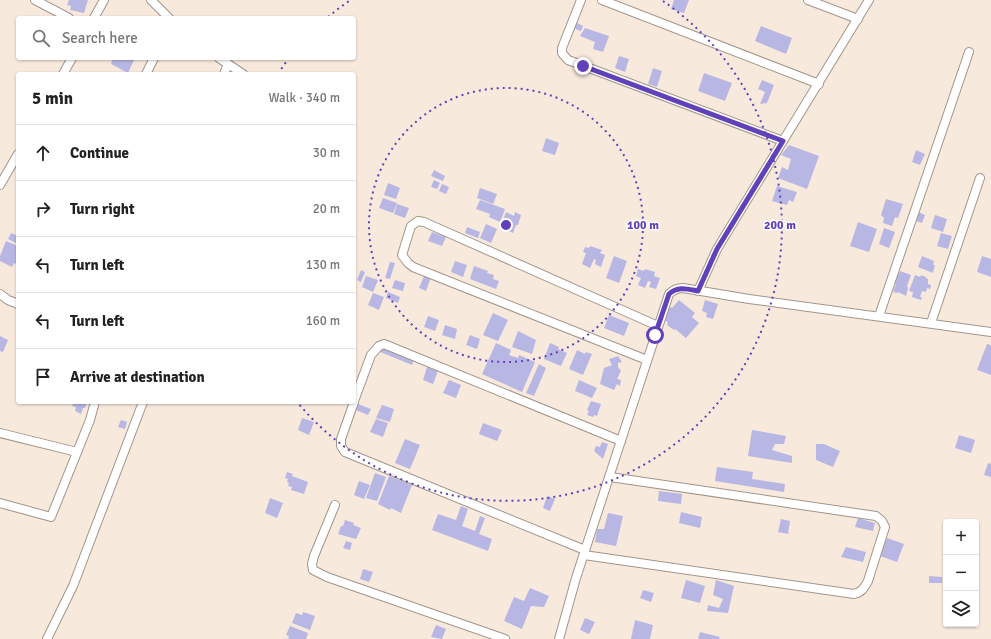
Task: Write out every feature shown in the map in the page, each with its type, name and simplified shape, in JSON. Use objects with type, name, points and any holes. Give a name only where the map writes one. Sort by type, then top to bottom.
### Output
[{"type":"street","points":[[35,0],[65,16]]},
{"type":"street","points":[[95,16],[104,0]]},
{"type":"street","points":[[151,0],[167,16]]},
{"type":"street","points":[[581,0],[562,48],[562,53],[568,60],[783,141]]},
{"type":"street","points":[[602,0],[818,84]]},
{"type":"street","points":[[808,0],[858,19]]},
{"type":"street","points":[[698,291],[717,249],[870,0]]},
{"type":"street","points":[[879,316],[970,52]]},
{"type":"street","points":[[65,72],[71,60]]},
{"type":"street","points":[[147,72],[153,60]]},
{"type":"street","points":[[223,60],[240,72]]},
{"type":"street","points":[[225,72],[228,64]]},
{"type":"street","points":[[0,185],[16,157]]},
{"type":"street","points":[[931,323],[980,178]]},
{"type":"street","points":[[647,360],[413,267],[408,264],[402,255],[411,226],[418,221],[424,222],[658,326]]},
{"type":"street","points":[[559,639],[576,578],[658,326],[669,294],[673,290],[678,288],[991,332]]},
{"type":"street","points":[[0,294],[8,300],[16,303]]},
{"type":"street","points":[[356,396],[371,355],[379,346],[384,344],[621,441]]},
{"type":"street","points":[[0,503],[51,517],[90,420],[94,404]]},
{"type":"street","points":[[47,639],[73,586],[142,404]]},
{"type":"street","points":[[353,404],[341,439],[341,446],[345,452],[585,552],[854,594],[863,589],[868,581],[885,527],[876,516],[610,477]]},
{"type":"street","points":[[0,433],[77,452]]},
{"type":"street","points":[[335,505],[314,556],[312,564],[313,570],[327,577],[505,639]]},
{"type":"building","points":[[69,0],[88,0],[84,13],[70,10],[71,6],[67,5]]},
{"type":"building","points":[[674,0],[689,0],[684,13],[671,9]]},
{"type":"building","points":[[575,22],[583,26],[581,31],[573,28]]},
{"type":"building","points":[[761,26],[792,38],[786,54],[755,41]]},
{"type":"building","points":[[585,28],[609,36],[603,52],[593,49],[595,42],[580,36]]},
{"type":"building","points":[[619,56],[629,59],[625,72],[615,68]]},
{"type":"building","points":[[112,60],[134,60],[128,72],[111,64]]},
{"type":"building","points":[[653,68],[662,71],[657,87],[648,84]]},
{"type":"building","points":[[704,73],[732,83],[725,101],[698,91]]},
{"type":"building","points":[[762,80],[774,85],[767,103],[760,104],[765,92],[758,89]]},
{"type":"building","points":[[546,138],[559,143],[555,155],[542,151]]},
{"type":"building","points":[[789,145],[819,156],[807,189],[778,178],[782,167],[788,170],[791,159],[781,155]]},
{"type":"building","points":[[916,150],[925,154],[920,165],[912,162]]},
{"type":"building","points":[[434,170],[445,176],[443,181],[431,176]]},
{"type":"building","points":[[434,180],[440,183],[437,189],[431,187]]},
{"type":"building","points":[[388,183],[400,188],[396,199],[384,195]]},
{"type":"building","points":[[442,184],[449,187],[446,194],[439,191]]},
{"type":"building","points":[[777,186],[797,192],[793,202],[789,200],[787,205],[772,201]]},
{"type":"building","points":[[480,188],[497,194],[493,204],[477,198]]},
{"type":"building","points":[[383,198],[397,203],[393,213],[379,208]]},
{"type":"building","points":[[886,199],[903,204],[898,218],[895,217],[892,226],[883,223],[884,218],[881,215]]},
{"type":"building","points":[[480,200],[505,209],[500,222],[489,217],[490,214],[476,209]]},
{"type":"building","points":[[397,204],[409,208],[405,218],[394,214]]},
{"type":"building","points":[[916,211],[925,215],[922,223],[916,221],[915,224],[911,222]]},
{"type":"building","points":[[506,212],[514,216],[515,212],[521,215],[518,225],[516,225],[513,233],[504,229],[505,227],[503,226]]},
{"type":"building","points":[[935,215],[947,219],[943,232],[931,228]]},
{"type":"building","points":[[858,222],[877,229],[869,252],[850,246]]},
{"type":"building","points":[[486,224],[497,229],[491,243],[480,238]]},
{"type":"building","points":[[467,227],[480,232],[478,238],[465,233]]},
{"type":"building","points":[[884,228],[895,232],[889,248],[879,244]]},
{"type":"building","points":[[432,232],[446,237],[442,246],[428,241]]},
{"type":"building","points":[[11,233],[16,235],[16,243],[8,239]]},
{"type":"building","points":[[941,233],[952,236],[948,249],[937,246]]},
{"type":"building","points":[[6,241],[16,245],[16,264],[14,263],[12,267],[0,261],[0,256]]},
{"type":"building","points":[[590,246],[602,250],[600,253],[605,255],[601,267],[595,264],[596,260],[594,259],[590,268],[582,264],[586,253],[583,252],[585,247],[589,248]]},
{"type":"building","points":[[614,256],[627,261],[619,283],[606,278]]},
{"type":"building","points":[[922,256],[934,261],[933,265],[935,265],[933,273],[918,267]]},
{"type":"building","points":[[982,256],[991,259],[991,277],[977,272]]},
{"type":"building","points":[[455,261],[467,265],[463,277],[451,272]]},
{"type":"building","points":[[390,262],[395,263],[390,279],[385,278]]},
{"type":"building","points":[[474,266],[494,275],[493,279],[499,281],[496,289],[470,279]]},
{"type":"building","points":[[638,269],[644,271],[645,269],[655,272],[654,276],[660,278],[656,289],[649,287],[651,282],[648,281],[645,288],[638,285],[641,278],[636,276]]},
{"type":"building","points":[[361,270],[365,272],[361,282],[357,280]]},
{"type":"building","points":[[900,271],[911,275],[907,286],[906,296],[898,292],[893,292],[896,284],[892,283],[894,272],[899,274]]},
{"type":"building","points":[[425,274],[431,277],[426,291],[419,288]]},
{"type":"building","points":[[915,275],[926,277],[928,279],[928,284],[931,285],[930,289],[927,288],[926,292],[922,291],[920,297],[922,297],[921,300],[912,297],[913,292],[909,291]]},
{"type":"building","points":[[366,276],[378,280],[373,292],[362,287]]},
{"type":"building","points":[[395,280],[405,283],[403,291],[392,288]]},
{"type":"building","points":[[388,292],[400,297],[398,303],[386,298]]},
{"type":"building","points":[[373,293],[384,297],[379,310],[368,305]]},
{"type":"building","points":[[679,300],[695,313],[692,317],[699,323],[686,338],[675,329],[674,330],[667,325],[668,323],[664,319],[667,315],[665,313]]},
{"type":"building","points":[[705,300],[718,304],[713,319],[706,317],[707,313],[702,311]]},
{"type":"building","points":[[493,313],[508,320],[498,341],[483,335]]},
{"type":"building","points":[[609,315],[629,323],[624,336],[604,328]]},
{"type":"building","points":[[428,316],[439,320],[435,331],[424,327]]},
{"type":"building","points":[[445,325],[457,329],[455,339],[442,335]]},
{"type":"building","points":[[518,331],[536,340],[532,354],[512,347]]},
{"type":"building","points":[[470,335],[480,339],[477,349],[466,345]]},
{"type":"building","points":[[0,336],[8,340],[3,352],[0,351]]},
{"type":"building","points":[[496,343],[511,350],[509,355],[518,358],[519,355],[535,362],[522,392],[482,374]]},
{"type":"building","points":[[550,343],[567,353],[561,366],[544,359]]},
{"type":"building","points":[[987,344],[991,345],[991,375],[977,370]]},
{"type":"building","points":[[380,346],[414,360],[412,365],[378,351]]},
{"type":"building","points":[[577,350],[585,354],[586,352],[592,354],[583,375],[569,369]]},
{"type":"building","points":[[618,356],[622,362],[618,363],[618,367],[621,371],[617,379],[621,380],[620,386],[617,384],[614,390],[600,384],[604,368],[612,365],[609,359]]},
{"type":"building","points":[[539,364],[546,368],[534,396],[526,393]]},
{"type":"building","points":[[427,367],[438,371],[433,384],[423,380]]},
{"type":"building","points":[[449,380],[461,385],[456,398],[443,393]]},
{"type":"building","points":[[579,380],[597,388],[592,398],[575,391]]},
{"type":"building","points":[[591,401],[601,404],[597,416],[594,415],[593,417],[587,415],[589,411],[587,410]]},
{"type":"building","points":[[73,404],[86,404],[81,414],[75,411],[76,407],[72,406]]},
{"type":"building","points":[[358,404],[371,409],[368,415],[356,410]]},
{"type":"building","points":[[382,405],[394,409],[390,422],[376,418]]},
{"type":"building","points":[[302,418],[314,422],[309,435],[298,430]]},
{"type":"building","points":[[376,419],[388,423],[383,437],[370,432]]},
{"type":"building","points":[[121,420],[127,422],[125,429],[118,427]]},
{"type":"building","points":[[483,423],[502,430],[497,441],[479,434]]},
{"type":"building","points":[[752,430],[786,436],[784,444],[775,444],[772,450],[792,456],[792,463],[748,456]]},
{"type":"building","points":[[959,435],[975,440],[971,453],[955,448]]},
{"type":"building","points":[[405,439],[420,445],[410,469],[395,463]]},
{"type":"building","points":[[602,442],[608,444],[603,459],[594,451],[596,446],[600,447]]},
{"type":"building","points":[[816,444],[824,444],[840,451],[833,467],[816,460]]},
{"type":"building","points":[[988,463],[991,464],[991,477],[984,475]]},
{"type":"building","points":[[717,467],[753,472],[752,479],[785,484],[784,492],[715,481]]},
{"type":"building","points":[[287,472],[293,474],[292,476],[308,482],[304,494],[291,490],[292,487],[288,486],[288,479],[285,478]]},
{"type":"building","points":[[375,473],[386,477],[377,501],[366,498]]},
{"type":"building","points":[[389,476],[412,485],[401,513],[391,508],[390,510],[378,504]]},
{"type":"building","points":[[359,481],[370,485],[364,499],[354,495]]},
{"type":"building","points":[[659,491],[682,494],[681,504],[658,501]]},
{"type":"building","points":[[547,496],[555,499],[550,511],[543,508]]},
{"type":"building","points":[[270,498],[283,503],[277,518],[265,513]]},
{"type":"building","points":[[461,506],[468,509],[462,526],[475,531],[480,516],[485,518],[479,534],[492,539],[488,551],[432,530],[438,514],[456,520]]},
{"type":"building","points":[[681,512],[702,517],[700,528],[679,523]]},
{"type":"building","points":[[608,513],[623,516],[616,546],[595,542],[597,529],[604,529]]},
{"type":"building","points":[[858,518],[875,523],[873,531],[855,527]]},
{"type":"building","points":[[781,519],[790,521],[788,534],[778,532]]},
{"type":"building","points":[[345,520],[354,523],[353,525],[361,528],[356,539],[338,534]]},
{"type":"building","points":[[887,538],[904,544],[897,562],[880,556]]},
{"type":"building","points":[[346,541],[352,543],[350,550],[343,548]]},
{"type":"building","points":[[846,547],[866,552],[863,562],[841,557]]},
{"type":"building","points":[[363,569],[373,572],[369,582],[360,579]]},
{"type":"building","points":[[929,576],[942,577],[942,583],[929,583]]},
{"type":"building","points":[[686,580],[705,586],[700,603],[681,598]]},
{"type":"building","points":[[716,580],[734,586],[728,613],[707,611],[708,605],[719,608],[723,599],[713,595]]},
{"type":"building","points":[[530,588],[549,596],[544,607],[531,606],[522,629],[504,621],[514,597],[524,601]]},
{"type":"building","points":[[643,590],[654,593],[651,602],[640,598]]},
{"type":"building","points":[[303,612],[315,616],[310,630],[292,623],[296,613],[302,615]]},
{"type":"building","points":[[585,618],[595,622],[589,634],[580,630]]},
{"type":"building","points":[[635,620],[653,625],[650,639],[631,639]]},
{"type":"building","points":[[436,625],[446,629],[442,639],[431,637]]},
{"type":"building","points":[[290,626],[308,633],[306,639],[288,639],[289,636],[286,635]]},
{"type":"building","points":[[700,632],[720,637],[719,639],[698,639]]},
{"type":"route","points":[[583,66],[783,141],[717,249],[703,276],[698,291],[678,288],[669,294],[655,335]]}]
